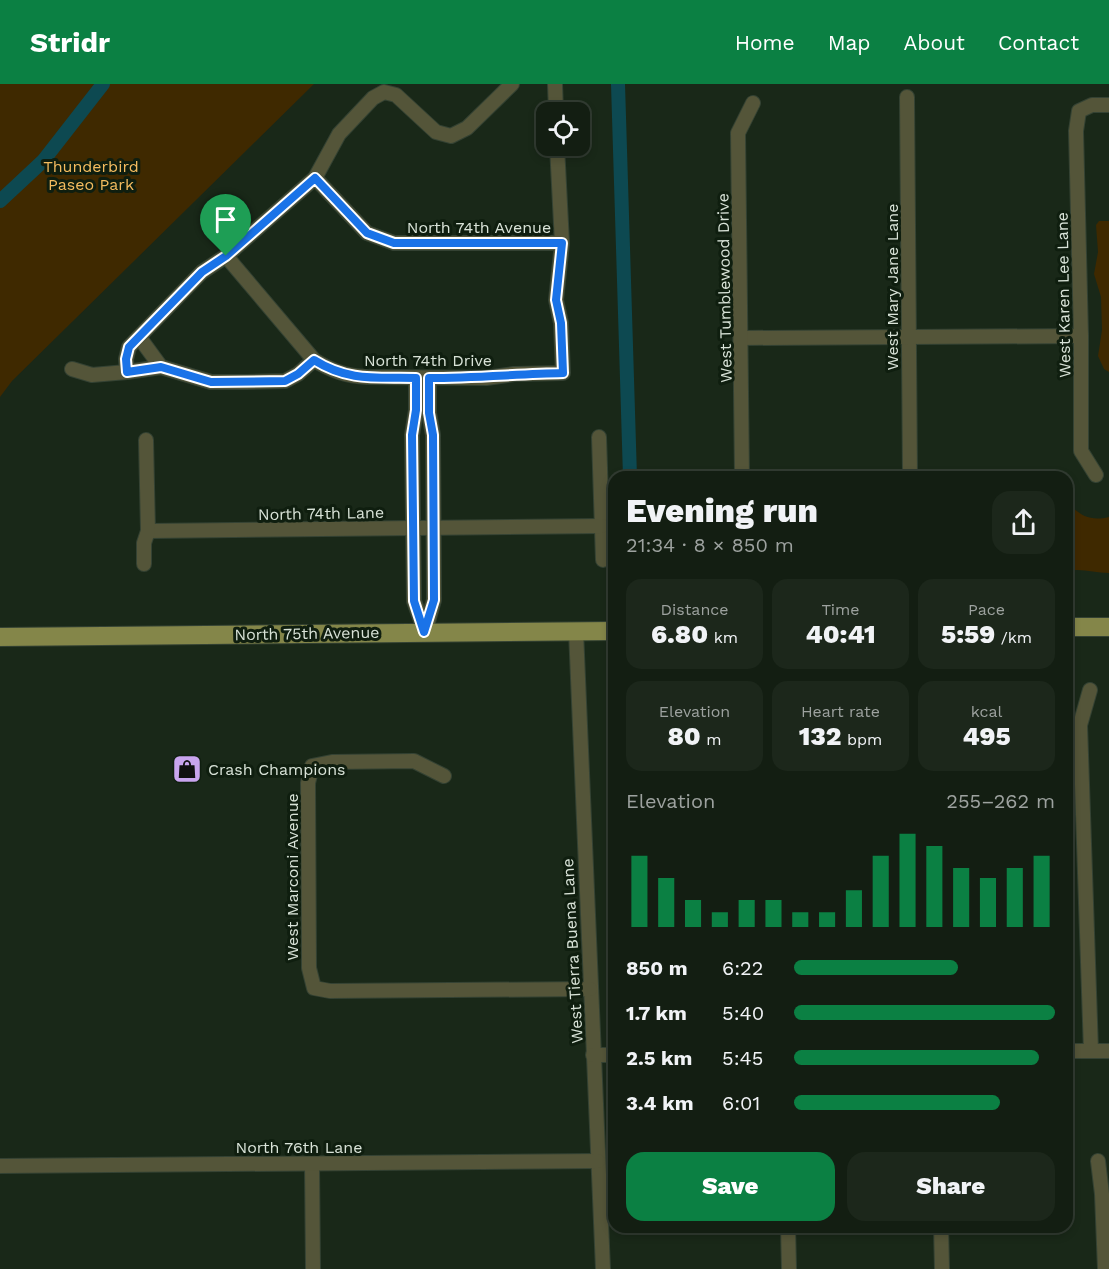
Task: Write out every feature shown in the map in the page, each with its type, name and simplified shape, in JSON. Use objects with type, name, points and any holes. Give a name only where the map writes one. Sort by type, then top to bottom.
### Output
[{"type":"main road","points":[[1073,627],[1109,627]]},
{"type":"main road","name":"North 75th Avenue","points":[[0,637],[608,631]]},
{"type":"street","points":[[127,372],[126,359],[129,347],[202,272],[226,256],[315,178],[339,134],[373,98],[384,92],[396,95],[435,132],[451,136],[467,128],[512,84]]},
{"type":"street","points":[[555,84],[556,102]]},
{"type":"street","name":"West Mary Jane Lane","points":[[908,97],[910,471]]},
{"type":"street","name":"West Tumblewood Drive","points":[[742,471],[738,133],[753,103]]},
{"type":"street","name":"West Karen Lee Lane","points":[[1096,475],[1081,451],[1076,131],[1079,111],[1092,105],[1109,105]]},
{"type":"street","points":[[558,156],[562,243]]},
{"type":"street","name":"North 74th Avenue","points":[[315,178],[367,233],[394,243],[562,243]]},
{"type":"street","name":"North 74th Drive","points":[[314,360],[330,370],[349,376],[486,378],[514,374],[563,373],[561,323],[556,300],[562,243]]},
{"type":"street","points":[[72,369],[92,375],[161,367],[211,382],[285,381],[298,374],[314,360],[226,256]]},
{"type":"street","points":[[741,338],[1081,336]]},
{"type":"street","points":[[139,337],[161,367]]},
{"type":"street","points":[[422,378],[412,435],[414,601],[424,632]]},
{"type":"street","points":[[422,378],[433,435],[434,528],[434,600],[424,632]]},
{"type":"street","points":[[412,435],[433,435]]},
{"type":"street","points":[[600,437],[603,560]]},
{"type":"street","points":[[144,564],[144,543],[148,531],[146,440]]},
{"type":"street","name":"North 74th Lane","points":[[148,531],[602,526]]},
{"type":"street","name":"West Tierra Buena Lane","points":[[576,631],[603,1269]]},
{"type":"street","points":[[1090,690],[1080,725],[1091,1051]]},
{"type":"street","name":"West Marconi Avenue","points":[[444,776],[414,761],[332,762],[312,766],[308,783],[309,968],[314,988],[330,991],[590,989]]},
{"type":"street","points":[[1073,1051],[1109,1051]]},
{"type":"street","points":[[593,1055],[608,1055]]},
{"type":"street","name":"North 76th Lane","points":[[0,1166],[598,1161]]},
{"type":"street","points":[[1098,1161],[1102,1194],[1105,1269]]},
{"type":"street","points":[[312,1164],[313,1269]]},
{"type":"street","points":[[788,1233],[789,1269]]},
{"type":"street","points":[[941,1233],[942,1269]]},
{"type":"green space","name":"Thunderbird Paseo Park","points":[[0,84],[314,84],[12,381],[0,397]]},
{"type":"green space","points":[[1099,221],[1109,221],[1109,372],[1104,369],[1098,356],[1102,330],[1101,297],[1094,274],[1098,252],[1096,225]]},
{"type":"green space","points":[[1073,507],[1088,517],[1109,517],[1109,573],[1073,570]]},
{"type":"waterway","points":[[0,201],[43,161],[103,84]]},
{"type":"waterway","points":[[618,84],[630,471]]},
{"type":"place","name":"Crash Champions","points":[[187,769]]},
{"type":"route","points":[[315,178],[367,233],[394,243],[562,243],[556,300],[561,323],[563,373],[514,374],[486,378],[429,378],[429,413],[433,435],[434,600],[424,632],[414,601],[412,435],[416,410],[416,378],[349,376],[330,370],[314,360],[298,374],[285,381],[211,382],[161,367],[127,372],[126,359],[129,347],[202,272],[226,256],[315,178]]}]
